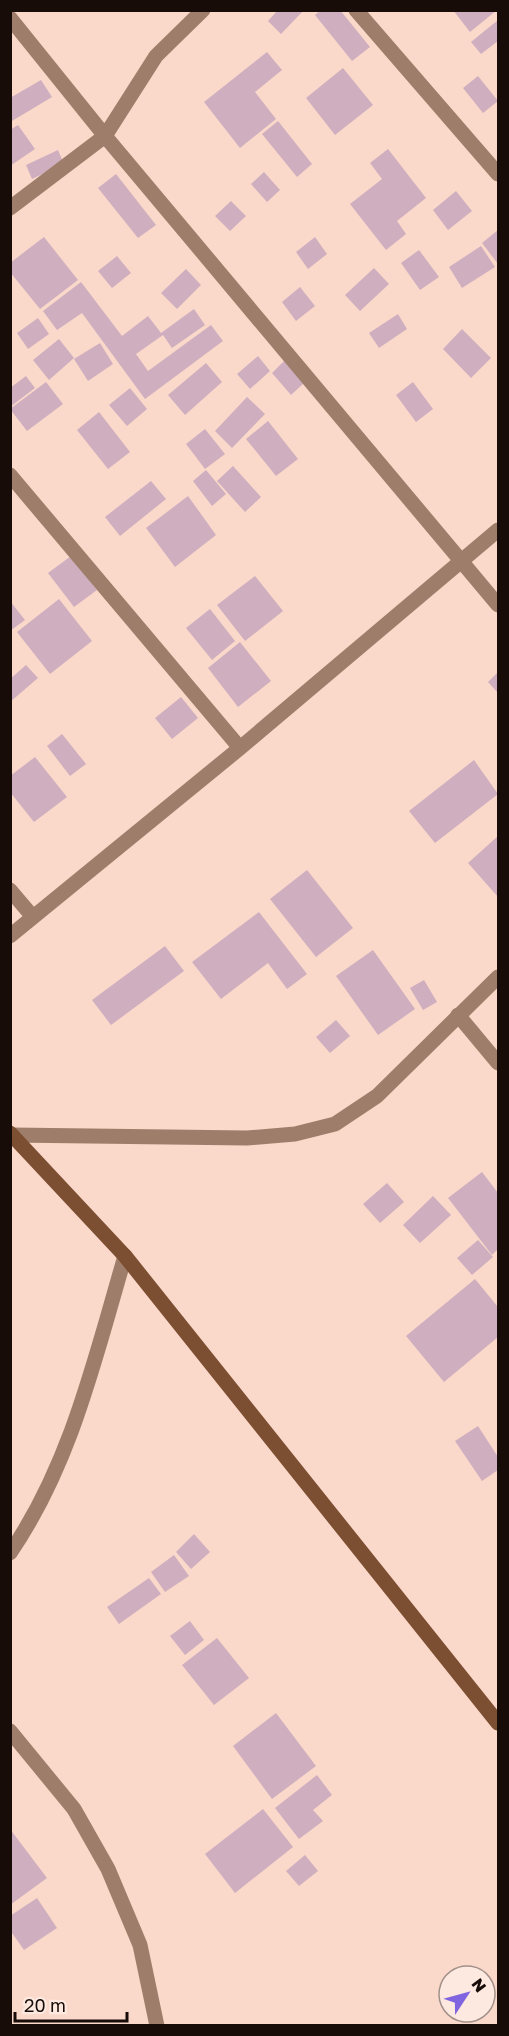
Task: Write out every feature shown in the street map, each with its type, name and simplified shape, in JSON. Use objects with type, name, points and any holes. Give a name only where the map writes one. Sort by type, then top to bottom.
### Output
[{"type":"street","points":[[10,208],[105,136],[156,56],[203,10]]},
{"type":"street","points":[[356,10],[498,174]]},
{"type":"street","points":[[10,18],[105,136],[498,605]]},
{"type":"street","points":[[10,475],[240,748]]},
{"type":"street","points":[[10,936],[240,748],[498,530]]},
{"type":"street","points":[[10,890],[33,917]]},
{"type":"street","points":[[11,1134],[247,1138],[295,1134],[336,1124],[376,1096],[498,977]]},
{"type":"street","points":[[458,1015],[498,1063]]},
{"type":"street","points":[[11,1134],[125,1256],[498,1723]]},
{"type":"street","points":[[10,1553],[54,1478],[76,1424],[125,1256]]},
{"type":"street","points":[[10,1731],[74,1809],[108,1869],[140,1945],[158,2025]]},
{"type":"building","points":[[278,10],[304,10],[281,34],[268,21]]},
{"type":"building","points":[[321,10],[340,10],[370,47],[352,61],[315,15]]},
{"type":"building","points":[[453,10],[497,10],[470,32]]},
{"type":"building","points":[[498,20],[498,41],[481,54],[471,42]]},
{"type":"building","points":[[267,52],[282,70],[255,92],[276,119],[240,148],[204,102]]},
{"type":"building","points":[[343,68],[373,105],[335,135],[306,98]]},
{"type":"building","points":[[478,76],[498,101],[483,113],[463,88]]},
{"type":"building","points":[[41,80],[52,97],[12,121],[10,98]]},
{"type":"building","points":[[278,121],[312,164],[297,177],[262,134]]},
{"type":"building","points":[[18,125],[35,149],[10,166],[10,130]]},
{"type":"building","points":[[388,149],[426,198],[397,221],[406,234],[386,250],[350,204],[382,179],[370,163]]},
{"type":"building","points":[[58,150],[64,164],[32,179],[26,165]]},
{"type":"building","points":[[264,172],[280,190],[267,202],[251,184]]},
{"type":"building","points":[[116,174],[156,225],[138,238],[98,188]]},
{"type":"building","points":[[456,191],[472,211],[448,230],[433,210]]},
{"type":"building","points":[[231,201],[246,216],[230,231],[215,216]]},
{"type":"building","points":[[498,230],[498,264],[482,243]]},
{"type":"building","points":[[44,237],[78,280],[40,309],[10,272],[10,263]]},
{"type":"building","points":[[315,237],[327,254],[308,269],[296,252]]},
{"type":"building","points":[[481,246],[495,267],[462,288],[449,267]]},
{"type":"building","points":[[419,250],[439,277],[420,290],[401,263]]},
{"type":"building","points":[[117,256],[131,273],[112,288],[98,271]]},
{"type":"building","points":[[374,268],[389,284],[360,311],[345,295]]},
{"type":"building","points":[[186,269],[201,285],[177,309],[161,293]]},
{"type":"building","points":[[81,282],[122,336],[148,316],[161,333],[194,309],[205,325],[172,348],[163,335],[136,354],[148,371],[211,325],[223,341],[145,399],[82,313],[57,330],[43,311]]},
{"type":"building","points":[[300,287],[315,306],[296,321],[282,302]]},
{"type":"building","points":[[398,314],[407,329],[379,348],[369,333]]},
{"type":"building","points":[[38,318],[49,334],[28,349],[17,333]]},
{"type":"building","points":[[462,329],[491,358],[471,378],[443,349]]},
{"type":"building","points":[[59,339],[74,358],[49,380],[33,360]]},
{"type":"building","points":[[100,343],[113,364],[88,381],[74,359]]},
{"type":"building","points":[[258,356],[270,371],[250,389],[237,374]]},
{"type":"building","points":[[284,361],[304,383],[291,395],[272,373]]},
{"type":"building","points":[[206,363],[222,382],[185,415],[168,395]]},
{"type":"building","points":[[26,376],[35,388],[10,407],[10,388]]},
{"type":"building","points":[[46,382],[63,404],[27,431],[10,409]]},
{"type":"building","points":[[413,382],[433,409],[416,422],[396,395]]},
{"type":"building","points":[[130,388],[147,409],[127,426],[109,405]]},
{"type":"building","points":[[247,397],[265,414],[232,448],[215,431]]},
{"type":"building","points":[[99,412],[130,452],[108,469],[77,430]]},
{"type":"building","points":[[268,421],[298,459],[276,476],[246,439]]},
{"type":"building","points":[[205,429],[225,454],[205,469],[186,444]]},
{"type":"building","points":[[233,466],[261,497],[245,512],[217,481]]},
{"type":"building","points":[[206,470],[226,494],[212,506],[193,481]]},
{"type":"building","points":[[151,481],[166,499],[120,536],[105,517]]},
{"type":"building","points":[[188,496],[216,535],[175,567],[146,528]]},
{"type":"building","points":[[71,556],[97,590],[74,607],[48,573]]},
{"type":"building","points":[[255,576],[283,611],[245,641],[217,605]]},
{"type":"building","points":[[59,599],[92,641],[50,674],[17,632]]},
{"type":"building","points":[[10,601],[25,620],[10,631]]},
{"type":"building","points":[[210,609],[235,641],[212,660],[186,628]]},
{"type":"building","points":[[240,642],[271,681],[238,707],[208,668]]},
{"type":"building","points":[[26,665],[38,678],[10,702],[10,679]]},
{"type":"building","points":[[498,672],[498,693],[488,682]]},
{"type":"building","points":[[181,697],[198,718],[172,739],[155,718]]},
{"type":"building","points":[[62,734],[86,764],[70,776],[47,746]]},
{"type":"building","points":[[35,757],[67,797],[34,822],[10,792],[10,776]]},
{"type":"building","points":[[474,760],[498,794],[435,843],[409,811]]},
{"type":"building","points":[[498,836],[498,897],[468,863]]},
{"type":"building","points":[[307,870],[353,928],[316,957],[270,899]]},
{"type":"building","points":[[259,912],[307,974],[287,989],[268,963],[221,999],[192,962]]},
{"type":"building","points":[[165,946],[184,971],[111,1025],[92,1000]]},
{"type":"building","points":[[373,950],[415,1009],[378,1035],[336,976]]},
{"type":"building","points":[[424,980],[437,1002],[423,1010],[410,988]]},
{"type":"building","points":[[336,1020],[350,1036],[330,1053],[316,1037]]},
{"type":"building","points":[[482,1172],[498,1193],[498,1249],[492,1255],[448,1198]]},
{"type":"building","points":[[387,1183],[404,1202],[380,1223],[363,1204]]},
{"type":"building","points":[[433,1196],[451,1215],[420,1243],[403,1225]]},
{"type":"building","points":[[478,1240],[493,1257],[472,1275],[457,1258]]},
{"type":"building","points":[[475,1279],[498,1307],[498,1337],[444,1382],[406,1336]]},
{"type":"building","points":[[478,1426],[498,1457],[498,1470],[482,1481],[455,1441]]},
{"type":"building","points":[[194,1534],[210,1552],[191,1569],[176,1552]]},
{"type":"building","points":[[174,1555],[189,1576],[165,1592],[151,1572]]},
{"type":"building","points":[[149,1578],[161,1594],[119,1624],[107,1607]]},
{"type":"building","points":[[190,1621],[204,1640],[185,1655],[170,1636]]},
{"type":"building","points":[[217,1638],[249,1678],[214,1705],[182,1665]]},
{"type":"building","points":[[276,1713],[316,1766],[272,1799],[233,1746]]},
{"type":"building","points":[[317,1775],[332,1795],[313,1810],[323,1821],[299,1839],[275,1808]]},
{"type":"building","points":[[263,1809],[293,1847],[235,1893],[205,1854]]},
{"type":"building","points":[[10,1829],[47,1878],[10,1905]]},
{"type":"building","points":[[305,1855],[318,1871],[299,1886],[286,1871]]},
{"type":"building","points":[[37,1898],[57,1928],[24,1950],[10,1930],[10,1916]]}]
